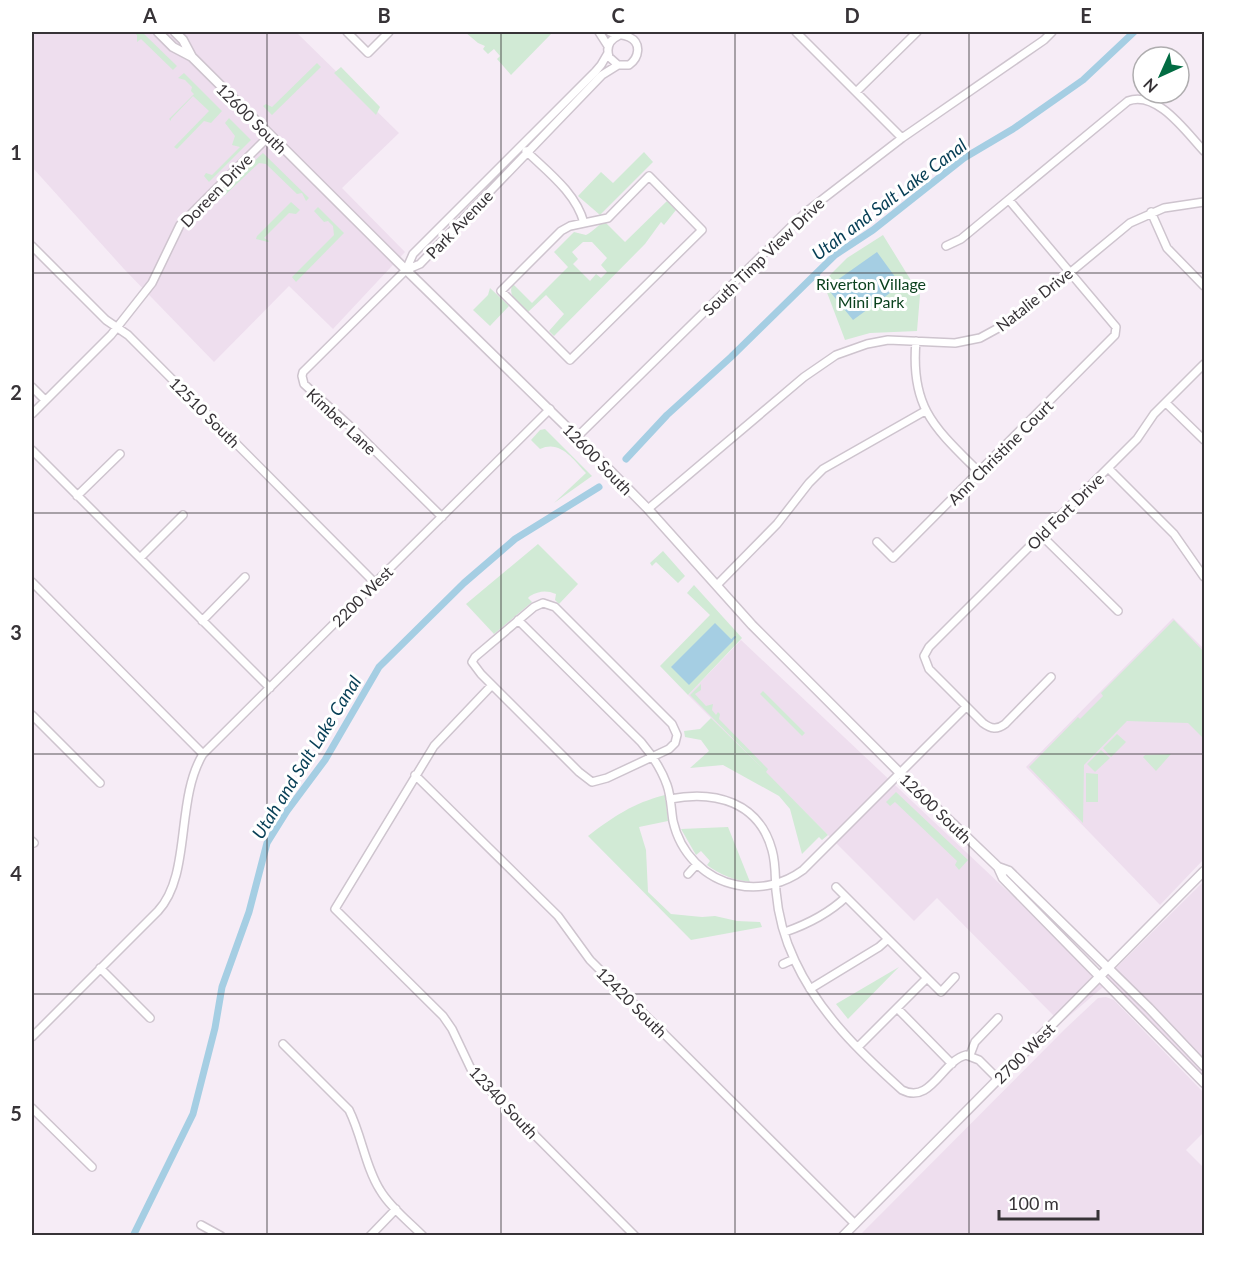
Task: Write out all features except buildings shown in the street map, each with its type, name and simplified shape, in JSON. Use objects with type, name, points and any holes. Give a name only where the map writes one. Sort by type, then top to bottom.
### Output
[{"type":"main road","name":"12600 South","points":[[158,32],[173,47],[192,57]]},
{"type":"main road","name":"12600 South","points":[[175,32],[183,40],[192,57],[406,270],[550,409],[648,509],[752,625],[998,867],[1003,878],[1204,1083]]},
{"type":"main road","name":"12600 South","points":[[998,867],[1010,871],[1204,1066]]},
{"type":"main road","name":"2700 West","points":[[843,1236],[1204,871]]},
{"type":"street","points":[[347,32],[368,53],[389,32]]},
{"type":"street","points":[[599,32],[608,49],[611,61],[618,65]]},
{"type":"street","name":"Park Avenue","points":[[610,32],[618,36]]},
{"type":"street","points":[[796,32],[902,138]]},
{"type":"street","points":[[856,92],[917,32]]},
{"type":"street","name":"South Timp View Drive","points":[[577,437],[806,212],[902,138],[1044,40],[1052,32]]},
{"type":"street","name":"Park Avenue","points":[[624,35],[632,38],[638,50],[633,63],[625,66],[618,65],[602,75],[420,264],[406,270],[412,256],[600,67],[614,38],[624,35]]},
{"type":"street","points":[[946,246],[961,239],[1123,104],[1134,99],[1146,99],[1160,106],[1204,151]]},
{"type":"street","name":"Doreen Drive","points":[[32,414],[117,327],[152,283],[180,225],[270,135]]},
{"type":"street","points":[[520,146],[572,197],[581,210],[584,223]]},
{"type":"street","points":[[649,176],[702,230],[570,360],[501,291],[561,231],[584,223],[608,218],[649,176]]},
{"type":"street","points":[[1009,200],[1070,272]]},
{"type":"street","name":"Natalie Drive","points":[[648,509],[825,361],[848,350],[888,340],[955,343],[980,338],[1013,320],[1120,230],[1151,212],[1172,206],[1204,202]]},
{"type":"street","points":[[1151,212],[1167,248],[1204,286]]},
{"type":"street","name":"12510 South","points":[[32,246],[106,320],[128,335],[375,583]]},
{"type":"street","name":"Kimber Lane","points":[[406,270],[315,360],[302,376],[304,384],[352,428],[441,517]]},
{"type":"street","name":"Ann Christine Court","points":[[877,542],[892,558],[1112,339],[1116,327],[1070,272]]},
{"type":"street","points":[[916,341],[915,377],[925,411],[943,436],[979,472]]},
{"type":"street","name":"Old Fort Drive","points":[[966,706],[929,669],[924,656],[929,647],[1137,439],[1154,414],[1204,364]]},
{"type":"street","points":[[32,387],[45,400]]},
{"type":"street","points":[[1166,402],[1204,440]]},
{"type":"street","name":"2200 West","points":[[32,1037],[158,911],[171,893],[175,882],[189,791],[195,768],[203,754],[550,409]]},
{"type":"street","points":[[717,585],[777,524],[823,469],[925,411]]},
{"type":"street","points":[[32,450],[270,688]]},
{"type":"street","points":[[78,496],[120,454]]},
{"type":"street","points":[[1108,468],[1174,534],[1204,577]]},
{"type":"street","points":[[140,558],[183,515]]},
{"type":"street","points":[[1041,535],[1118,611]]},
{"type":"street","points":[[202,621],[246,577]]},
{"type":"street","points":[[32,582],[203,754]]},
{"type":"street","points":[[543,603],[555,607],[675,727],[677,735],[675,743],[669,749],[607,778],[592,782],[579,772],[472,662],[481,651],[518,620],[543,603]]},
{"type":"street","points":[[518,620],[653,756],[663,775],[677,834],[697,864],[708,873],[730,884],[757,887],[776,884],[791,878],[808,866],[966,706],[983,723],[992,728],[999,728],[1051,677]]},
{"type":"street","points":[[416,775],[447,731],[492,685]]},
{"type":"street","points":[[32,715],[100,783]]},
{"type":"street","name":"12340 South","points":[[416,775],[335,909],[443,1016],[452,1029],[471,1069],[487,1087],[635,1236]]},
{"type":"street","name":"12420 South","points":[[416,775],[558,916],[590,960],[855,1224]]},
{"type":"street","points":[[670,799],[706,795],[731,802],[746,810],[758,822],[773,854],[778,906],[785,932],[794,959],[810,989],[826,1013],[902,1090],[911,1094],[924,1090],[961,1056],[970,1055],[979,1060],[998,1079]]},
{"type":"street","points":[[688,874],[697,864]]},
{"type":"street","points":[[836,887],[941,992],[955,977]]},
{"type":"street","points":[[785,932],[811,922],[846,897]]},
{"type":"street","points":[[810,989],[888,939]]},
{"type":"street","points":[[783,964],[794,959]]},
{"type":"street","points":[[100,968],[150,1018]]},
{"type":"street","points":[[858,1047],[927,978]]},
{"type":"street","points":[[897,1008],[952,1064]]},
{"type":"street","points":[[970,1055],[975,1042],[998,1018]]},
{"type":"street","points":[[283,1044],[349,1110],[381,1192],[423,1236]]},
{"type":"street","points":[[32,1108],[92,1167]]},
{"type":"street","points":[[370,1236],[396,1209]]},
{"type":"street","points":[[201,1225],[221,1236]]},
{"type":"shaded area","points":[[32,32],[296,32],[399,133],[342,188],[405,252],[333,329],[289,286],[214,362],[124,269],[32,167]]},
{"type":"shaded area","points":[[1173,618],[1204,649],[1204,859],[1160,905],[1026,767]]},
{"type":"shaded area","points":[[741,640],[1103,981],[1204,881],[1204,1086],[1103,987],[1061,1023],[937,898],[914,921],[688,695]]},
{"type":"shaded area","points":[[1106,997],[1114,1000],[1204,1093],[1204,1132],[1186,1150],[1202,1166],[1204,1164],[1204,1235],[860,1235],[1065,1029],[1098,998]]},
{"type":"green space","points":[[133,32],[142,32],[177,66],[173,70],[141,39],[137,42],[137,35]]},
{"type":"green space","points":[[465,32],[552,33],[511,75],[497,59],[500,56],[494,49],[488,54],[483,49],[485,46]]},
{"type":"green space","points":[[317,63],[321,67],[272,115],[263,106],[266,104],[272,107]]},
{"type":"green space","points":[[341,67],[380,107],[376,115],[334,73]]},
{"type":"green space","points":[[184,73],[222,111],[211,123],[204,121],[177,149],[174,147],[209,111],[193,96],[171,121],[169,119],[194,94],[191,91],[192,87],[185,80],[178,78]]},
{"type":"green space","points":[[229,118],[251,140],[209,182],[204,176],[206,173],[212,175],[240,147],[232,145],[235,136],[225,123]]},
{"type":"green space","points":[[644,152],[653,162],[600,215],[578,196],[601,172],[613,183]]},
{"type":"green space","points":[[263,153],[309,198],[306,201],[302,193],[297,194],[266,164],[259,163],[224,196],[220,192]]},
{"type":"green space","points":[[667,201],[676,210],[664,225],[661,222],[645,244],[554,336],[549,331],[564,314],[546,295],[528,312],[511,292],[513,284],[532,303],[568,267],[554,252],[574,232],[586,235],[605,222],[625,242]],"holes":[[[583,242],[592,242],[607,258],[601,265],[607,272],[601,278],[596,274],[590,281],[573,264],[578,259],[572,252]]]},
{"type":"green space","points":[[291,202],[300,210],[296,214],[289,213],[264,238],[268,242],[256,239],[257,236]]},
{"type":"green space","points":[[318,207],[344,233],[296,282],[292,277],[334,235],[333,226],[328,221],[324,222],[314,211]]},
{"type":"green space","name":"Riverton Village Mini Park","points":[[883,235],[920,295],[917,331],[870,333],[845,340],[823,282],[847,258]]},
{"type":"green space","points":[[490,288],[509,306],[490,326],[473,310],[488,295]]},
{"type":"green space","points":[[545,429],[592,476],[554,503],[586,473],[566,452],[554,447],[540,449],[531,440],[540,430]]},
{"type":"green space","points":[[538,544],[578,584],[559,604],[555,600],[556,594],[543,592],[530,596],[528,598],[532,602],[494,634],[466,604]]},
{"type":"green space","points":[[663,551],[685,576],[678,583],[656,562],[652,566],[650,563]]},
{"type":"green space","points":[[694,585],[742,638],[688,695],[660,666],[710,615],[687,593]]},
{"type":"green space","points":[[1174,620],[1204,652],[1204,739],[1188,723],[1127,721],[1084,765],[1083,823],[1029,767],[1078,717],[1080,719],[1103,696],[1101,693]]},
{"type":"green space","points":[[701,684],[701,690],[695,694],[706,706],[713,704],[712,710],[716,715],[718,712],[720,714],[719,719],[768,769],[766,772],[828,835],[822,840],[819,837],[802,854],[790,809],[779,796],[723,765],[690,768],[709,751],[701,740],[685,737],[684,731],[700,729],[711,718],[763,769],[690,695]]},
{"type":"green space","points":[[763,691],[805,733],[802,736],[760,694]]},
{"type":"green space","points":[[1117,734],[1126,742],[1111,757],[1103,748]]},
{"type":"green space","points":[[1101,750],[1110,758],[1095,772],[1087,764]]},
{"type":"green space","points":[[1171,754],[1156,771],[1143,757],[1145,755]]},
{"type":"green space","points":[[1086,773],[1098,774],[1098,802],[1086,802]]},
{"type":"green space","points":[[896,792],[968,860],[959,870],[955,865],[957,861],[895,802],[890,806],[886,802]]},
{"type":"green space","points":[[665,795],[668,821],[639,827],[646,850],[648,892],[671,914],[715,916],[737,921],[760,922],[762,927],[691,940],[588,836],[624,811]]},
{"type":"green space","points":[[728,827],[750,882],[727,876],[707,865],[710,861],[701,851],[696,855],[681,829]]},
{"type":"green space","points":[[899,967],[848,1019],[836,1004]]},
{"type":"water","points":[[877,252],[901,285],[853,320],[823,283],[825,280],[833,283]]},
{"type":"water","points":[[715,623],[733,641],[689,685],[671,667]]},
{"type":"waterway","name":"Utah and Salt Lake Canal","points":[[626,459],[667,415],[731,357],[835,255],[873,230],[964,158],[1013,129],[1083,80],[1134,32]]},
{"type":"waterway","points":[[817,274],[824,281]]},
{"type":"waterway","name":"Utah and Salt Lake Canal","points":[[133,1236],[193,1114],[215,1028],[222,987],[249,912],[267,843],[287,811],[325,760],[379,667],[464,583],[515,539],[599,487]]},
{"type":"waterway","points":[[732,640],[735,637]]}]
